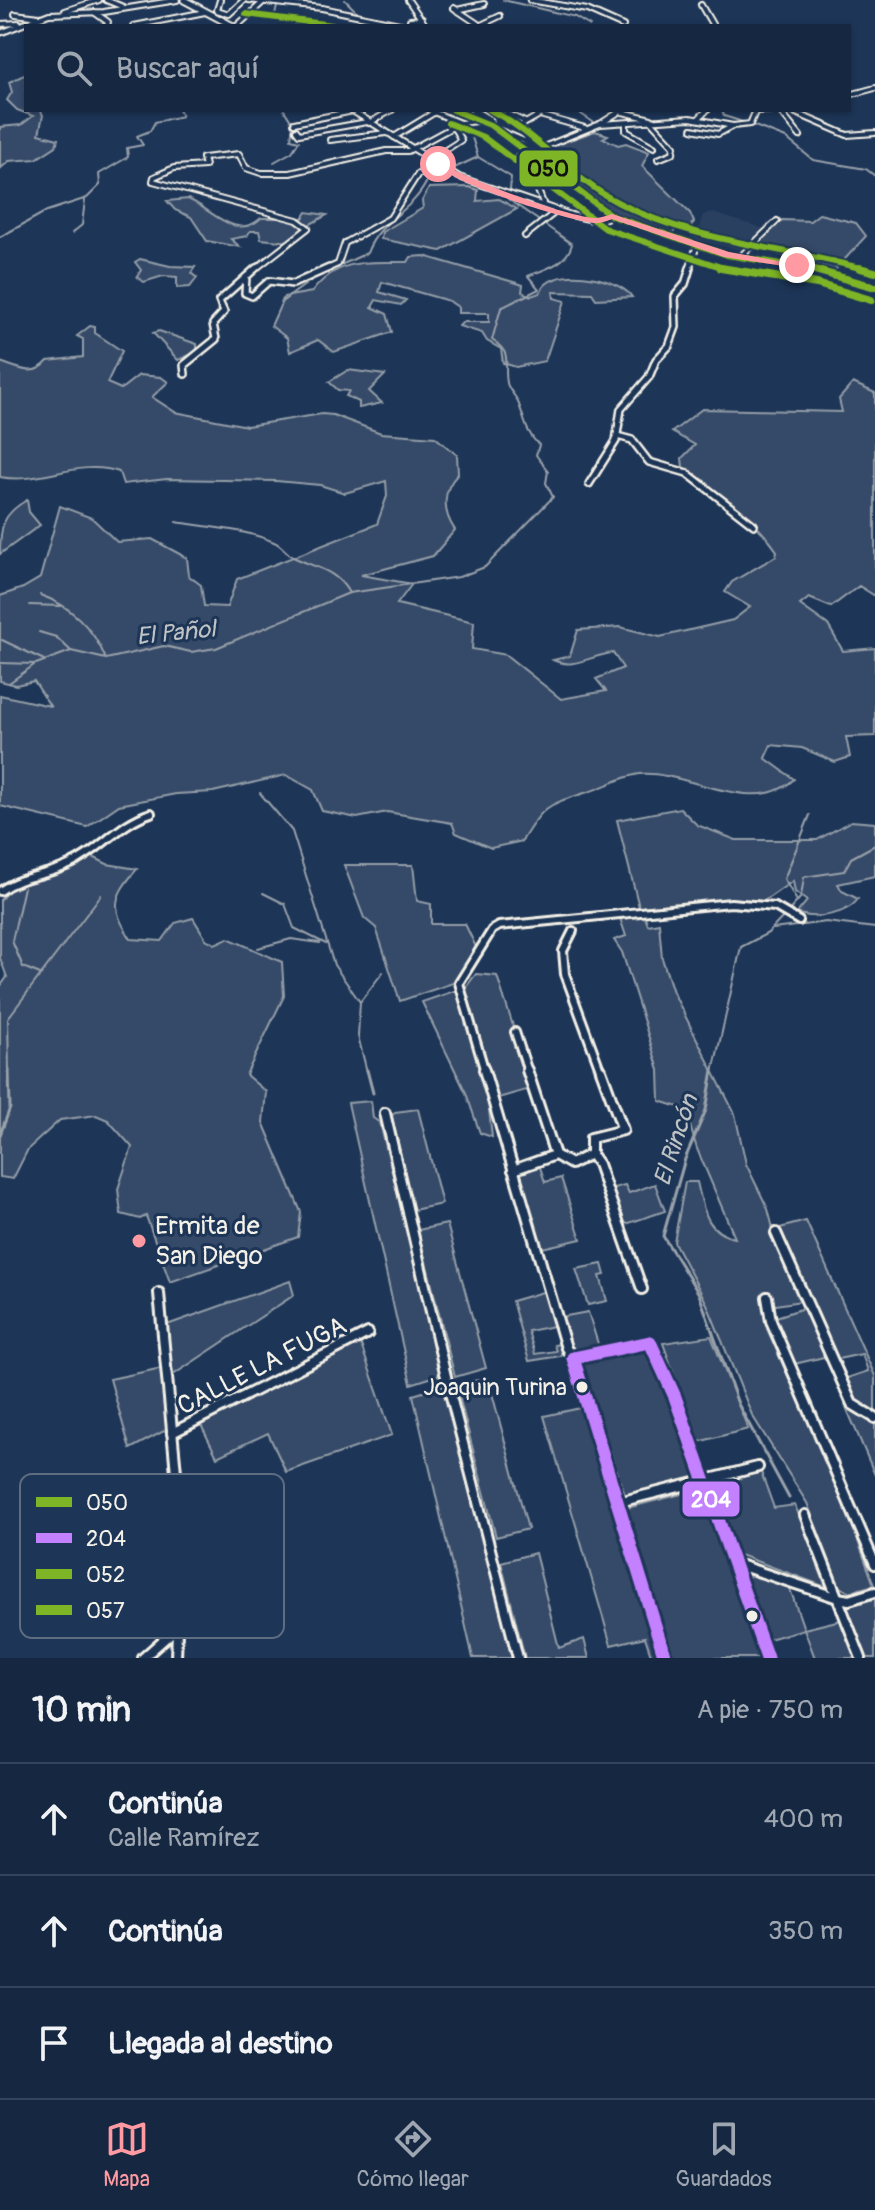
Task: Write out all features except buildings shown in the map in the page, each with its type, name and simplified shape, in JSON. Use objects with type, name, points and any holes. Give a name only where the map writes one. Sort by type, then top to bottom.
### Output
[{"type":"main road","points":[[184,0],[231,24]]},
{"type":"main road","points":[[455,112],[463,121],[490,122]]},
{"type":"main road","points":[[476,112],[519,144],[535,150],[546,167],[612,216],[740,257],[820,270],[875,287]]},
{"type":"street","points":[[60,13],[99,0]]},
{"type":"street","points":[[106,0],[127,9]]},
{"type":"street","points":[[166,0],[174,1]]},
{"type":"street","points":[[220,0],[217,10],[229,14],[246,0],[322,8],[369,23],[397,24]]},
{"type":"street","points":[[408,0],[425,24]]},
{"type":"street","points":[[530,0],[587,10],[618,24]]},
{"type":"street","points":[[0,33],[41,16],[127,9],[174,1]]},
{"type":"street","points":[[237,24],[258,1]]},
{"type":"street","points":[[476,24],[456,9],[484,4]]},
{"type":"street","points":[[701,5],[712,24]]},
{"type":"street","points":[[94,12],[108,24]]},
{"type":"street","points":[[145,24],[205,12]]},
{"type":"street","points":[[15,14],[41,16]]},
{"type":"street","points":[[41,16],[43,24]]},
{"type":"street","points":[[187,24],[188,16]]},
{"type":"street","points":[[483,24],[500,16]]},
{"type":"street","points":[[410,20],[422,19]]},
{"type":"street","points":[[0,24],[22,23]]},
{"type":"street","points":[[851,94],[875,88]]},
{"type":"street","points":[[294,123],[343,112]]},
{"type":"street","points":[[354,112],[457,175],[597,221],[612,216]]},
{"type":"street","points":[[296,130],[299,134],[368,123],[388,112]]},
{"type":"street","points":[[394,137],[431,112]]},
{"type":"street","points":[[435,112],[463,121]]},
{"type":"street","points":[[490,122],[505,112],[525,122]]},
{"type":"street","points":[[535,150],[522,126],[546,112]]},
{"type":"street","points":[[543,203],[536,194],[529,168],[518,157],[600,124],[616,112]]},
{"type":"street","points":[[625,112],[650,120],[657,132],[674,146],[673,153],[658,159]]},
{"type":"street","points":[[694,112],[699,118]]},
{"type":"street","points":[[699,118],[705,112]]},
{"type":"street","points":[[600,124],[699,118],[733,126],[749,124],[755,112]]},
{"type":"street","points":[[781,112],[800,136]]},
{"type":"street","points":[[794,112],[847,135],[875,133]]},
{"type":"street","points":[[543,116],[590,128]]},
{"type":"street","points":[[657,132],[680,119]]},
{"type":"street","points":[[185,374],[184,365],[216,339],[213,324],[224,312],[219,301],[308,228],[297,220],[152,180],[166,170],[205,166],[203,158],[239,154],[246,168],[261,173],[290,173],[386,151],[415,149],[463,121]]},
{"type":"street","points":[[433,158],[461,140],[455,130],[463,121]]},
{"type":"street","points":[[626,123],[626,131],[654,147]]},
{"type":"street","points":[[692,129],[718,134],[733,126]]},
{"type":"street","points":[[498,130],[535,150]]},
{"type":"street","points":[[330,140],[386,133]]},
{"type":"street","points":[[433,169],[442,164]]},
{"type":"street","points":[[246,277],[245,293],[252,296],[269,281],[293,284],[338,264],[345,243],[390,218],[418,174],[428,174]]},
{"type":"street","points":[[525,236],[534,225],[558,210]]},
{"type":"street","points":[[740,257],[777,221]]},
{"type":"street","points":[[589,484],[617,436],[621,409],[649,377],[656,360],[669,346],[676,327],[675,296],[685,284],[697,245]]},
{"type":"street","points":[[866,284],[875,278]]},
{"type":"street","points":[[617,436],[632,440],[649,462],[687,473],[754,525]]},
{"type":"street","points":[[0,891],[17,877],[63,868],[134,816],[151,813]]},
{"type":"street","points":[[665,1658],[619,1502],[573,1358],[566,1348],[459,983],[492,930],[558,919],[731,903],[775,907],[799,921]]},
{"type":"street","points":[[573,931],[563,951],[565,974],[623,1130],[591,1138],[588,1143],[642,1289]]},
{"type":"street","points":[[515,1032],[555,1155],[571,1164],[585,1160],[591,1154]]},
{"type":"street","points":[[385,1113],[447,1381],[518,1658]]},
{"type":"street","points":[[513,1170],[555,1155]]},
{"type":"street","points":[[776,1233],[852,1404],[875,1418]]},
{"type":"street","points":[[159,1293],[176,1474]]},
{"type":"street","points":[[767,1297],[771,1321],[875,1564]]},
{"type":"street","name":"CALLE LA FUGA","points":[[172,1433],[368,1333]]},
{"type":"street","points":[[573,1358],[650,1342],[675,1397],[767,1658]]},
{"type":"street","points":[[619,1502],[758,1467]]},
{"type":"street","points":[[805,1515],[861,1658]]},
{"type":"street","points":[[736,1564],[838,1598],[849,1600],[875,1592]]},
{"type":"street","points":[[143,1658],[165,1638]]},
{"type":"street","points":[[176,1658],[178,1638]]},
{"type":"shaded area","points":[[24,75],[24,112],[41,112],[39,134],[58,139],[56,146],[36,159],[9,161],[0,169],[0,127],[21,125],[33,116],[17,110],[7,100],[12,92],[9,82]]},
{"type":"shaded area","points":[[595,131],[608,135],[603,138],[618,145],[626,143],[649,152],[642,166],[690,213],[694,222],[688,229],[676,229],[672,233],[604,209],[543,160],[542,155],[550,147]]},
{"type":"shaded area","points":[[469,187],[478,190],[477,201],[499,199],[517,209],[441,251],[381,239],[382,232],[423,208],[422,201],[429,188]]},
{"type":"shaded area","points":[[188,199],[233,225],[252,224],[261,218],[303,218],[307,212],[327,215],[303,228],[290,242],[261,239],[259,231],[250,231],[247,236],[231,239],[240,247],[207,241],[191,217],[175,210],[167,201]]},
{"type":"shaded area","points":[[710,212],[765,229],[742,250],[690,238],[701,226],[702,216]]},
{"type":"shaded area","points":[[819,214],[856,223],[866,236],[835,270],[752,247],[782,220],[810,221]]},
{"type":"shaded area","points":[[424,256],[523,285],[522,292],[531,296],[540,293],[546,284],[556,278],[584,276],[613,283],[632,297],[596,299],[592,293],[553,292],[554,298],[565,301],[545,361],[516,367],[503,363],[501,349],[487,341],[482,333],[459,326],[463,322],[489,322],[489,313],[458,313],[458,307],[449,301],[382,282],[379,292],[406,300],[401,305],[376,300],[372,307],[387,314],[392,332],[334,352],[318,340],[290,352],[287,338],[271,326],[284,297],[312,292],[333,272],[356,264],[408,262],[411,257]]},
{"type":"shaded area","points":[[140,259],[170,266],[195,267],[191,273],[197,278],[190,287],[177,288],[177,277],[163,276],[144,282],[137,277],[141,270],[135,262]]},
{"type":"shaded area","points":[[90,326],[95,327],[95,333],[122,351],[107,383],[121,389],[139,375],[161,377],[168,382],[152,397],[175,412],[247,426],[333,415],[381,433],[435,437],[457,455],[458,474],[449,487],[446,501],[455,530],[433,556],[361,575],[412,584],[397,604],[474,622],[472,649],[506,655],[561,699],[606,691],[596,679],[623,668],[613,653],[575,663],[553,660],[570,656],[578,630],[620,627],[660,637],[733,620],[750,607],[725,592],[732,582],[776,556],[777,551],[770,541],[746,516],[708,487],[709,484],[683,467],[682,458],[695,445],[672,432],[702,409],[842,412],[839,399],[853,383],[875,393],[875,596],[859,586],[831,607],[809,598],[800,605],[828,625],[843,651],[875,648],[875,736],[846,737],[850,757],[835,762],[802,748],[771,745],[765,758],[794,779],[778,790],[760,794],[740,794],[658,775],[627,777],[555,803],[542,813],[522,841],[491,848],[456,833],[452,823],[387,812],[357,818],[322,811],[313,790],[286,775],[213,792],[176,794],[119,805],[87,827],[0,806],[0,695],[50,706],[34,681],[16,685],[0,681],[0,596],[40,578],[60,506],[92,518],[117,542],[152,539],[187,558],[189,576],[201,585],[204,606],[227,607],[237,579],[377,524],[387,496],[386,481],[345,493],[320,485],[276,481],[167,479],[123,484],[119,472],[90,468],[30,478],[0,477],[0,362],[32,370],[48,361],[83,357],[83,339],[77,336]]},
{"type":"shaded area","points":[[159,331],[197,344],[197,352],[178,360],[153,333]]},
{"type":"shaded area","points":[[348,370],[385,375],[369,391],[382,403],[359,408],[359,402],[346,396],[349,391],[338,390],[329,382]]},
{"type":"shaded area","points":[[27,500],[29,512],[40,525],[0,554],[7,516]]},
{"type":"shaded area","points":[[680,808],[697,825],[736,840],[817,840],[851,821],[875,823],[875,876],[838,884],[842,891],[858,899],[846,909],[821,916],[797,913],[807,901],[795,892],[793,881],[764,901],[735,899],[639,907],[617,820]]},
{"type":"shaded area","points":[[93,857],[107,864],[137,869],[123,887],[117,902],[120,918],[131,939],[162,941],[175,923],[193,918],[206,939],[215,944],[228,938],[282,962],[284,996],[246,1075],[266,1092],[263,1122],[301,1212],[298,1237],[170,1282],[146,1216],[140,1219],[121,1214],[118,1189],[132,1147],[108,1120],[96,1115],[60,1120],[28,1149],[13,1179],[0,1177],[0,987],[7,977],[0,958],[0,900],[16,882]]},
{"type":"shaded area","points":[[344,865],[413,865],[417,901],[431,904],[431,924],[465,924],[476,947],[456,982],[400,1001],[376,928],[364,918]]},
{"type":"shaded area","points":[[643,912],[648,925],[659,923],[662,958],[673,992],[735,1114],[746,1164],[768,1209],[776,1240],[801,1301],[763,1307],[767,1329],[842,1497],[874,1585],[849,1592],[840,1587],[807,1503],[752,1415],[707,1304],[674,1242],[685,1182],[697,1182],[711,1224],[717,1231],[735,1238],[697,1149],[685,1109],[660,1101],[659,1070],[622,952],[614,940],[626,936],[619,915]]},
{"type":"shaded area","points":[[476,974],[497,976],[533,1088],[488,1101],[492,1137],[480,1133],[466,1093],[422,1002],[466,987]]},
{"type":"shaded area","points":[[371,1101],[373,1118],[380,1123],[442,1374],[411,1384],[348,1103]]},
{"type":"shaded area","points":[[418,1109],[442,1204],[413,1210],[392,1116],[395,1112]]},
{"type":"shaded area","points":[[540,1167],[545,1182],[561,1178],[581,1239],[542,1248],[519,1172]]},
{"type":"shaded area","points":[[655,1184],[665,1211],[623,1225],[610,1189],[625,1185],[629,1193]]},
{"type":"shaded area","points":[[806,1221],[875,1376],[875,1413],[857,1401],[847,1378],[868,1371],[862,1354],[838,1359],[780,1228]]},
{"type":"shaded area","points":[[447,1224],[486,1368],[455,1377],[418,1230]]},
{"type":"shaded area","points":[[602,1264],[605,1275],[600,1276],[607,1301],[588,1305],[576,1269]]},
{"type":"shaded area","points":[[290,1281],[294,1295],[173,1375],[167,1325]]},
{"type":"shaded area","points":[[546,1291],[554,1326],[528,1331],[535,1354],[556,1351],[554,1345],[560,1344],[562,1352],[560,1356],[529,1361],[512,1301]]},
{"type":"shaded area","points":[[804,1308],[828,1356],[790,1365],[773,1318]]},
{"type":"shaded area","points":[[588,1312],[599,1347],[576,1351],[570,1347],[561,1317]]},
{"type":"shaded area","points":[[711,1336],[748,1429],[698,1442],[663,1343]]},
{"type":"shaded area","points":[[359,1339],[392,1435],[286,1472],[268,1433],[217,1457],[199,1421]]},
{"type":"shaded area","points":[[645,1347],[670,1394],[698,1472],[692,1480],[625,1495],[581,1363]]},
{"type":"shaded area","points":[[162,1368],[168,1429],[130,1449],[110,1379]]},
{"type":"shaded area","points":[[488,1378],[528,1529],[496,1537],[457,1389],[459,1384]]},
{"type":"shaded area","points":[[446,1385],[512,1658],[473,1658],[413,1395]]},
{"type":"shaded area","points":[[585,1407],[660,1658],[652,1658],[645,1637],[611,1645],[544,1416]]},
{"type":"shaded area","points":[[846,1407],[875,1424],[875,1475]]},
{"type":"shaded area","points":[[761,1472],[774,1508],[795,1505],[826,1587],[737,1554],[715,1484]]},
{"type":"shaded area","points":[[704,1490],[760,1658],[671,1658],[627,1508]]},
{"type":"shaded area","points":[[535,1553],[559,1648],[584,1639],[589,1658],[525,1658],[501,1562]]},
{"type":"shaded area","points":[[752,1573],[789,1586],[804,1629],[766,1640],[745,1580]]},
{"type":"shaded area","points":[[875,1596],[875,1658],[866,1658],[847,1608],[856,1601]]},
{"type":"shaded area","points":[[841,1620],[856,1658],[815,1658],[804,1629]]},
{"type":"waterway","points":[[345,0],[356,11]]},
{"type":"waterway","points":[[503,0],[575,17],[587,24]]},
{"type":"waterway","points":[[277,7],[274,17],[293,24]]},
{"type":"waterway","points":[[851,97],[862,93]]},
{"type":"waterway","points":[[0,237],[47,211],[87,198],[100,185],[99,174],[128,157],[127,148],[143,145],[137,136],[150,131],[155,122],[182,116],[180,112]]},
{"type":"waterway","points":[[274,162],[292,152],[299,141],[291,139],[293,124],[285,112]]},
{"type":"waterway","points":[[578,112],[596,124]]},
{"type":"waterway","points":[[723,112],[724,116],[746,123]]},
{"type":"waterway","points":[[468,124],[478,157]]},
{"type":"waterway","points":[[752,125],[786,138],[813,160],[866,169],[875,176]]},
{"type":"waterway","points":[[452,169],[478,157]]},
{"type":"waterway","points":[[478,157],[511,177],[510,191]]},
{"type":"waterway","points":[[330,270],[367,253],[380,232],[413,201],[427,181],[442,176]]},
{"type":"waterway","points":[[349,593],[459,577],[485,567],[553,497],[546,483],[548,471],[536,455],[539,445],[530,434],[508,385],[505,354],[492,340],[501,308],[539,289],[528,276],[560,261],[572,244],[508,199]]},
{"type":"waterway","points":[[72,233],[82,225],[85,200]]},
{"type":"waterway","points":[[283,301],[317,276]]},
{"type":"waterway","points":[[176,522],[238,531],[274,542],[293,557],[331,574],[349,593]]},
{"type":"waterway","name":"El Pañol","points":[[71,651],[106,659],[164,646],[191,652],[216,648],[349,593]]},
{"type":"waterway","points":[[40,595],[71,611],[94,636],[105,657]]},
{"type":"waterway","points":[[30,605],[61,606]]},
{"type":"waterway","points":[[39,632],[56,637],[71,651]]},
{"type":"waterway","points":[[2,640],[44,660]]},
{"type":"waterway","name":"El Pañol","points":[[0,663],[36,664],[71,651]]},
{"type":"waterway","points":[[9,683],[34,665]]},
{"type":"waterway","points":[[260,793],[292,831],[334,965],[360,1002]]},
{"type":"waterway","points":[[797,901],[784,879],[810,815]]},
{"type":"waterway","name":"El Rincón","points":[[788,912],[801,897],[804,877],[844,871],[851,858],[875,845]]},
{"type":"waterway","points":[[24,887],[12,941],[23,967],[40,974]]},
{"type":"waterway","points":[[263,893],[285,904],[294,928],[326,944]]},
{"type":"waterway","points":[[9,1072],[8,1018],[101,895]]},
{"type":"waterway","name":"El Rincón","points":[[713,1072],[741,947],[768,933],[783,917]]},
{"type":"waterway","points":[[773,929],[826,922],[875,928]]},
{"type":"waterway","points":[[258,948],[291,939],[320,943]]},
{"type":"waterway","points":[[360,1002],[383,972]]},
{"type":"waterway","points":[[360,1002],[358,1036],[367,1072]]},
{"type":"waterway","points":[[0,1135],[10,1108],[9,1070]]},
{"type":"waterway","points":[[367,1070],[373,1093]]},
{"type":"waterway","name":"El Rincón","points":[[713,1070],[706,1110],[685,1159],[663,1236],[699,1294],[738,1404],[789,1498]]},
{"type":"transit line","name":"052","points":[[246,14],[324,24]]},
{"type":"transit line","name":"050","points":[[458,112],[490,125],[612,216],[727,255],[820,270],[875,287]]},
{"type":"transit line","name":"057","points":[[494,112],[540,142],[603,194],[650,217],[714,236],[875,272]]},
{"type":"transit line","name":"052","points":[[448,123],[483,137],[606,229],[724,269],[817,284],[871,300]]},
{"type":"transit line","name":"204","points":[[650,1342],[675,1397],[767,1658]]},
{"type":"transit line","name":"204","points":[[573,1358],[650,1342]]},
{"type":"transit line","name":"204","points":[[573,1358],[665,1658]]},
{"type":"place","name":"Ermita de San Diego","points":[[139,1241]]},
{"type":"place","name":"Joaquin Turina","points":[[582,1387]]},
{"type":"route","points":[[438,164],[459,177],[571,215],[597,221],[612,216],[727,255],[797,265]]}]
